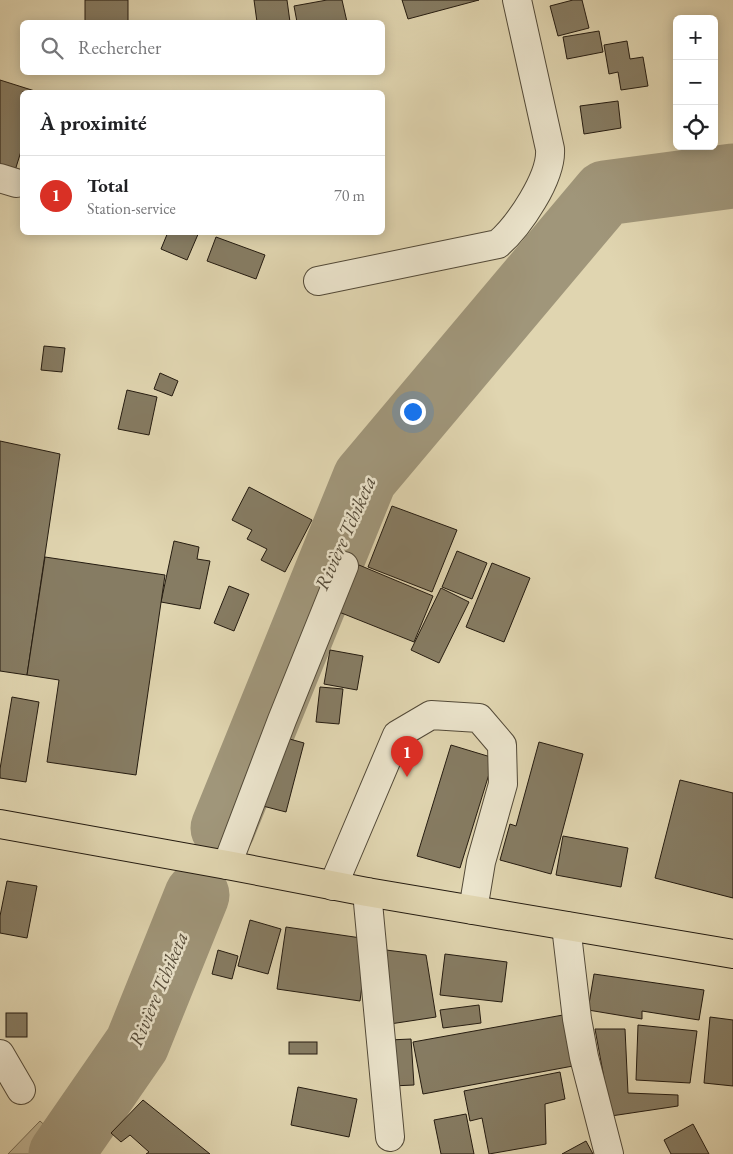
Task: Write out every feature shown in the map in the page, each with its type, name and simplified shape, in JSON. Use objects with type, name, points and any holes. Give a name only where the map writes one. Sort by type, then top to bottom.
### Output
[{"type":"highway","points":[[0,824],[333,886],[733,954]]},
{"type":"street","points":[[318,281],[498,244],[517,225],[548,171],[551,158],[517,0]]},
{"type":"street","points":[[227,865],[282,720],[344,566]]},
{"type":"street","points":[[333,886],[397,735],[431,716],[479,718],[502,745],[503,784],[481,862],[473,910]]},
{"type":"street","points":[[367,892],[390,1137]]},
{"type":"street","points":[[566,926],[577,1019],[584,1058],[610,1154]]},
{"type":"street","points":[[0,1054],[21,1090]]},
{"type":"shaded area","points":[[40,1121],[76,1154],[8,1154]]},
{"type":"building","points":[[85,0],[128,0],[128,20],[85,20]]},
{"type":"building","points":[[254,0],[287,0],[290,20],[257,20]]},
{"type":"building","points":[[327,0],[342,0],[347,20],[297,20],[294,6]]},
{"type":"building","points":[[402,0],[479,0],[408,19]]},
{"type":"building","points":[[573,0],[582,0],[589,28],[558,36],[550,6]]},
{"type":"building","points":[[599,31],[603,52],[567,59],[563,37]]},
{"type":"building","points":[[627,41],[630,59],[643,57],[648,86],[621,90],[618,72],[609,74],[604,45]]},
{"type":"building","points":[[0,80],[32,90],[20,90],[20,154],[14,174],[0,169]]},
{"type":"building","points":[[618,101],[621,128],[584,134],[580,106]]},
{"type":"building","points":[[167,235],[198,235],[187,260],[161,249]]},
{"type":"building","points":[[216,237],[265,255],[256,279],[207,261]]},
{"type":"building","points":[[44,346],[65,348],[62,372],[41,370]]},
{"type":"building","points":[[160,373],[178,381],[172,396],[154,389]]},
{"type":"building","points":[[127,390],[157,397],[149,435],[118,429]]},
{"type":"building","points":[[0,441],[60,454],[27,675],[0,671]]},
{"type":"building","points":[[249,487],[312,520],[285,572],[261,560],[267,549],[247,539],[252,530],[232,520]]},
{"type":"building","points":[[392,506],[457,530],[432,592],[368,567]]},
{"type":"building","points":[[174,541],[199,547],[197,559],[210,561],[200,609],[161,602]]},
{"type":"building","points":[[457,551],[487,563],[472,599],[442,587]]},
{"type":"building","points":[[45,557],[165,575],[136,775],[47,762],[59,680],[27,675]]},
{"type":"building","points":[[492,563],[530,578],[504,642],[466,627]]},
{"type":"building","points":[[359,565],[433,596],[414,642],[339,612]]},
{"type":"building","points":[[229,586],[249,594],[234,631],[214,623]]},
{"type":"building","points":[[441,588],[469,602],[439,663],[411,650]]},
{"type":"building","points":[[330,650],[363,656],[357,690],[324,684]]},
{"type":"building","points":[[320,687],[343,689],[339,724],[316,722]]},
{"type":"building","points":[[12,697],[39,702],[26,782],[0,778]]},
{"type":"building","points":[[279,736],[304,743],[286,812],[259,805]]},
{"type":"building","points":[[539,742],[583,754],[551,874],[500,860],[510,824],[516,826]]},
{"type":"building","points":[[451,745],[494,758],[460,868],[417,856]]},
{"type":"building","points":[[680,780],[733,793],[733,898],[655,878]]},
{"type":"building","points":[[563,836],[628,848],[621,887],[556,875]]},
{"type":"building","points":[[7,881],[37,886],[27,938],[0,933],[0,916]]},
{"type":"building","points":[[250,920],[281,929],[268,974],[238,966]]},
{"type":"building","points":[[286,927],[368,939],[360,1001],[277,989]]},
{"type":"building","points":[[378,949],[426,955],[436,1017],[390,1024]]},
{"type":"building","points":[[218,950],[238,956],[232,979],[212,974]]},
{"type":"building","points":[[445,954],[507,962],[502,1002],[440,995]]},
{"type":"building","points":[[594,974],[704,990],[699,1020],[642,1011],[642,1019],[588,1010]]},
{"type":"building","points":[[479,1005],[481,1023],[443,1028],[440,1010]]},
{"type":"building","points":[[6,1013],[27,1013],[27,1037],[6,1037]]},
{"type":"building","points":[[563,1015],[573,1066],[423,1094],[413,1042]]},
{"type":"building","points":[[710,1017],[733,1020],[733,1086],[704,1083]]},
{"type":"building","points":[[638,1025],[697,1031],[690,1083],[636,1080]]},
{"type":"building","points":[[595,1029],[625,1029],[628,1093],[678,1095],[678,1106],[611,1116]]},
{"type":"building","points":[[411,1039],[414,1085],[392,1086],[389,1040]]},
{"type":"building","points":[[289,1042],[317,1042],[317,1054],[289,1054]]},
{"type":"building","points":[[560,1072],[565,1099],[545,1104],[546,1144],[489,1154],[482,1118],[470,1121],[464,1091]]},
{"type":"building","points":[[298,1087],[357,1099],[349,1137],[291,1125]]},
{"type":"building","points":[[143,1100],[210,1154],[146,1154],[149,1152],[130,1135],[121,1142],[111,1133]]},
{"type":"building","points":[[466,1114],[474,1154],[441,1154],[434,1120]]},
{"type":"building","points":[[693,1124],[709,1154],[671,1154],[664,1140]]},
{"type":"building","points":[[586,1141],[593,1154],[562,1154]]},
{"type":"waterway","name":"Rivière Tchiketa","points":[[223,828],[365,478],[605,193],[733,176]]},
{"type":"waterway","name":"Rivière Tchiketa","points":[[61,1154],[137,1044],[197,895]]},
{"type":"place","name":"Total","points":[[407,777]]}]
